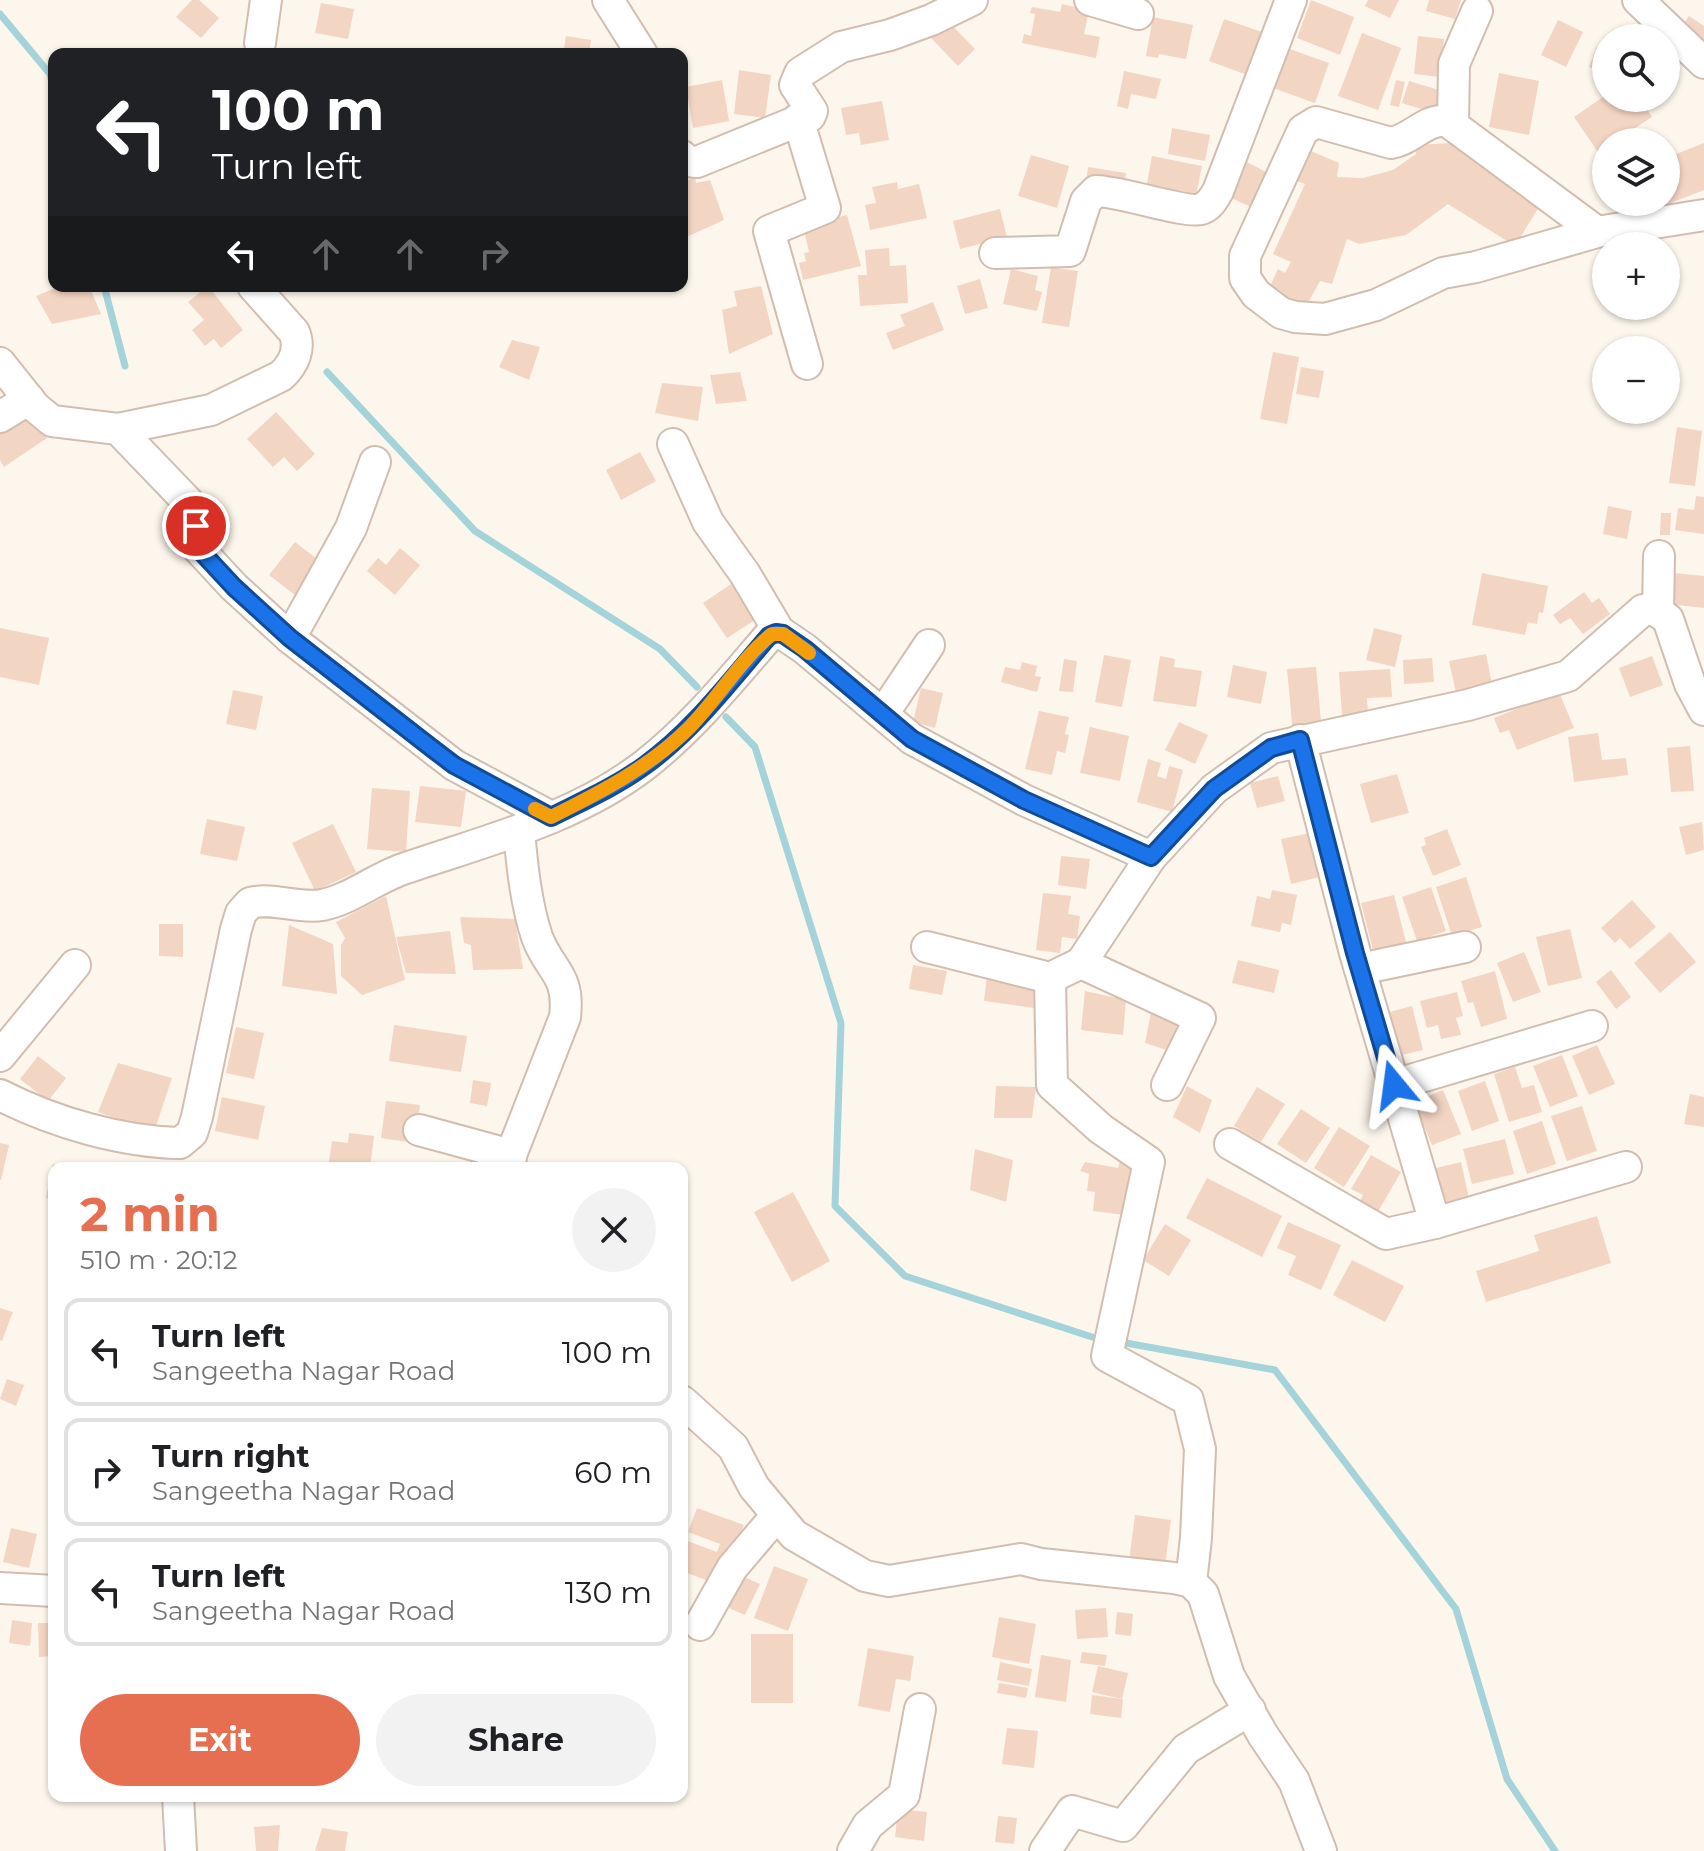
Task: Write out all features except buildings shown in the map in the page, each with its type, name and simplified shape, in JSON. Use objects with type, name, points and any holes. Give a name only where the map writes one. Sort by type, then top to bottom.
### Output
[{"type":"street","points":[[260,43],[266,0]]},
{"type":"street","points":[[608,0],[638,48]]},
{"type":"street","points":[[688,161],[697,162],[798,119],[807,118],[812,113],[795,85],[800,73],[841,47],[890,35],[972,0]]},
{"type":"street","points":[[1090,0],[1138,14]]},
{"type":"street","points":[[995,253],[1070,251],[1086,201],[1096,191],[1112,191],[1193,210],[1207,205],[1218,191],[1291,0]]},
{"type":"street","points":[[1638,0],[1704,63]]},
{"type":"street","points":[[1453,124],[1454,64],[1477,11]]},
{"type":"street","points":[[798,119],[825,208],[769,231],[807,364]]},
{"type":"street","points":[[1592,233],[1476,267],[1443,273],[1376,305],[1325,319],[1281,313],[1248,286],[1244,272],[1245,256],[1306,126],[1318,122],[1391,143],[1400,142],[1429,122],[1453,124],[1597,232],[1704,215]]},
{"type":"street","points":[[0,363],[43,415],[52,421],[118,429],[211,410],[281,376],[296,352],[294,332],[258,292]]},
{"type":"street","points":[[0,417],[29,399]]},
{"type":"street","points":[[118,429],[189,503],[197,519],[195,545],[234,587],[290,638],[454,765],[551,817]]},
{"type":"street","points":[[673,444],[708,522],[745,574],[780,633],[805,649],[912,739],[1024,800],[1151,857]]},
{"type":"street","points":[[290,638],[351,528],[375,462]]},
{"type":"street","points":[[1658,612],[1659,556]]},
{"type":"street","points":[[927,947],[1050,978],[1081,963],[1151,857],[1214,789],[1271,748],[1468,705],[1561,678],[1574,672],[1638,613],[1648,609],[1668,619],[1690,684],[1704,710]]},
{"type":"street","points":[[0,1095],[24,1107],[127,1139],[180,1143],[192,1133],[197,1117],[236,929],[245,907],[268,900],[309,906],[333,902],[401,869],[519,831],[609,789],[645,765],[690,727],[769,636],[780,633]]},
{"type":"street","points":[[883,714],[929,645]]},
{"type":"street","points":[[1300,740],[1360,969],[1435,1223]]},
{"type":"street","points":[[419,1130],[510,1162],[565,1017],[568,995],[562,978],[538,938],[523,869],[519,831]]},
{"type":"street","points":[[1360,969],[1465,947]]},
{"type":"street","points":[[1081,963],[1200,1018],[1167,1085]]},
{"type":"street","points":[[0,1056],[75,965]]},
{"type":"street","points":[[1050,978],[1052,1085],[1101,1129],[1149,1162],[1107,1356],[1188,1400],[1200,1449],[1191,1582]]},
{"type":"street","points":[[1394,1085],[1592,1026]]},
{"type":"street","points":[[1230,1144],[1386,1234],[1435,1223],[1626,1167]]},
{"type":"street","points":[[688,1406],[733,1447],[754,1487],[794,1535],[865,1576],[889,1581],[1021,1559],[1191,1582],[1203,1594],[1229,1676],[1294,1781],[1321,1851]]},
{"type":"street","points":[[700,1625],[732,1568],[777,1515]]},
{"type":"street","points":[[0,1588],[48,1591]]},
{"type":"street","points":[[853,1851],[868,1825],[904,1795],[920,1709]]},
{"type":"street","points":[[1045,1851],[1072,1811],[1123,1826],[1186,1749],[1250,1710]]},
{"type":"street","points":[[178,1802],[181,1851]]},
{"type":"waterway","points":[[0,14],[48,72]]},
{"type":"waterway","points":[[106,292],[125,366]]},
{"type":"waterway","points":[[327,372],[475,531],[660,649],[697,687]]},
{"type":"waterway","points":[[726,717],[755,747],[841,1023],[835,1206],[905,1276],[1092,1337]]},
{"type":"waterway","points":[[1126,1343],[1275,1370],[1456,1609],[1507,1779],[1555,1851]]},
{"type":"slow traffic","points":[[535,809],[551,817],[609,789],[645,765],[690,727],[772,634],[783,634],[809,653]]},
{"type":"route","points":[[196,526],[195,545],[234,587],[290,638],[454,765],[551,817],[609,789],[645,765],[690,727],[769,636],[776,633],[783,634],[805,649],[912,739],[1024,800],[1151,857],[1214,789],[1263,752],[1300,740],[1355,953],[1394,1085]]}]
